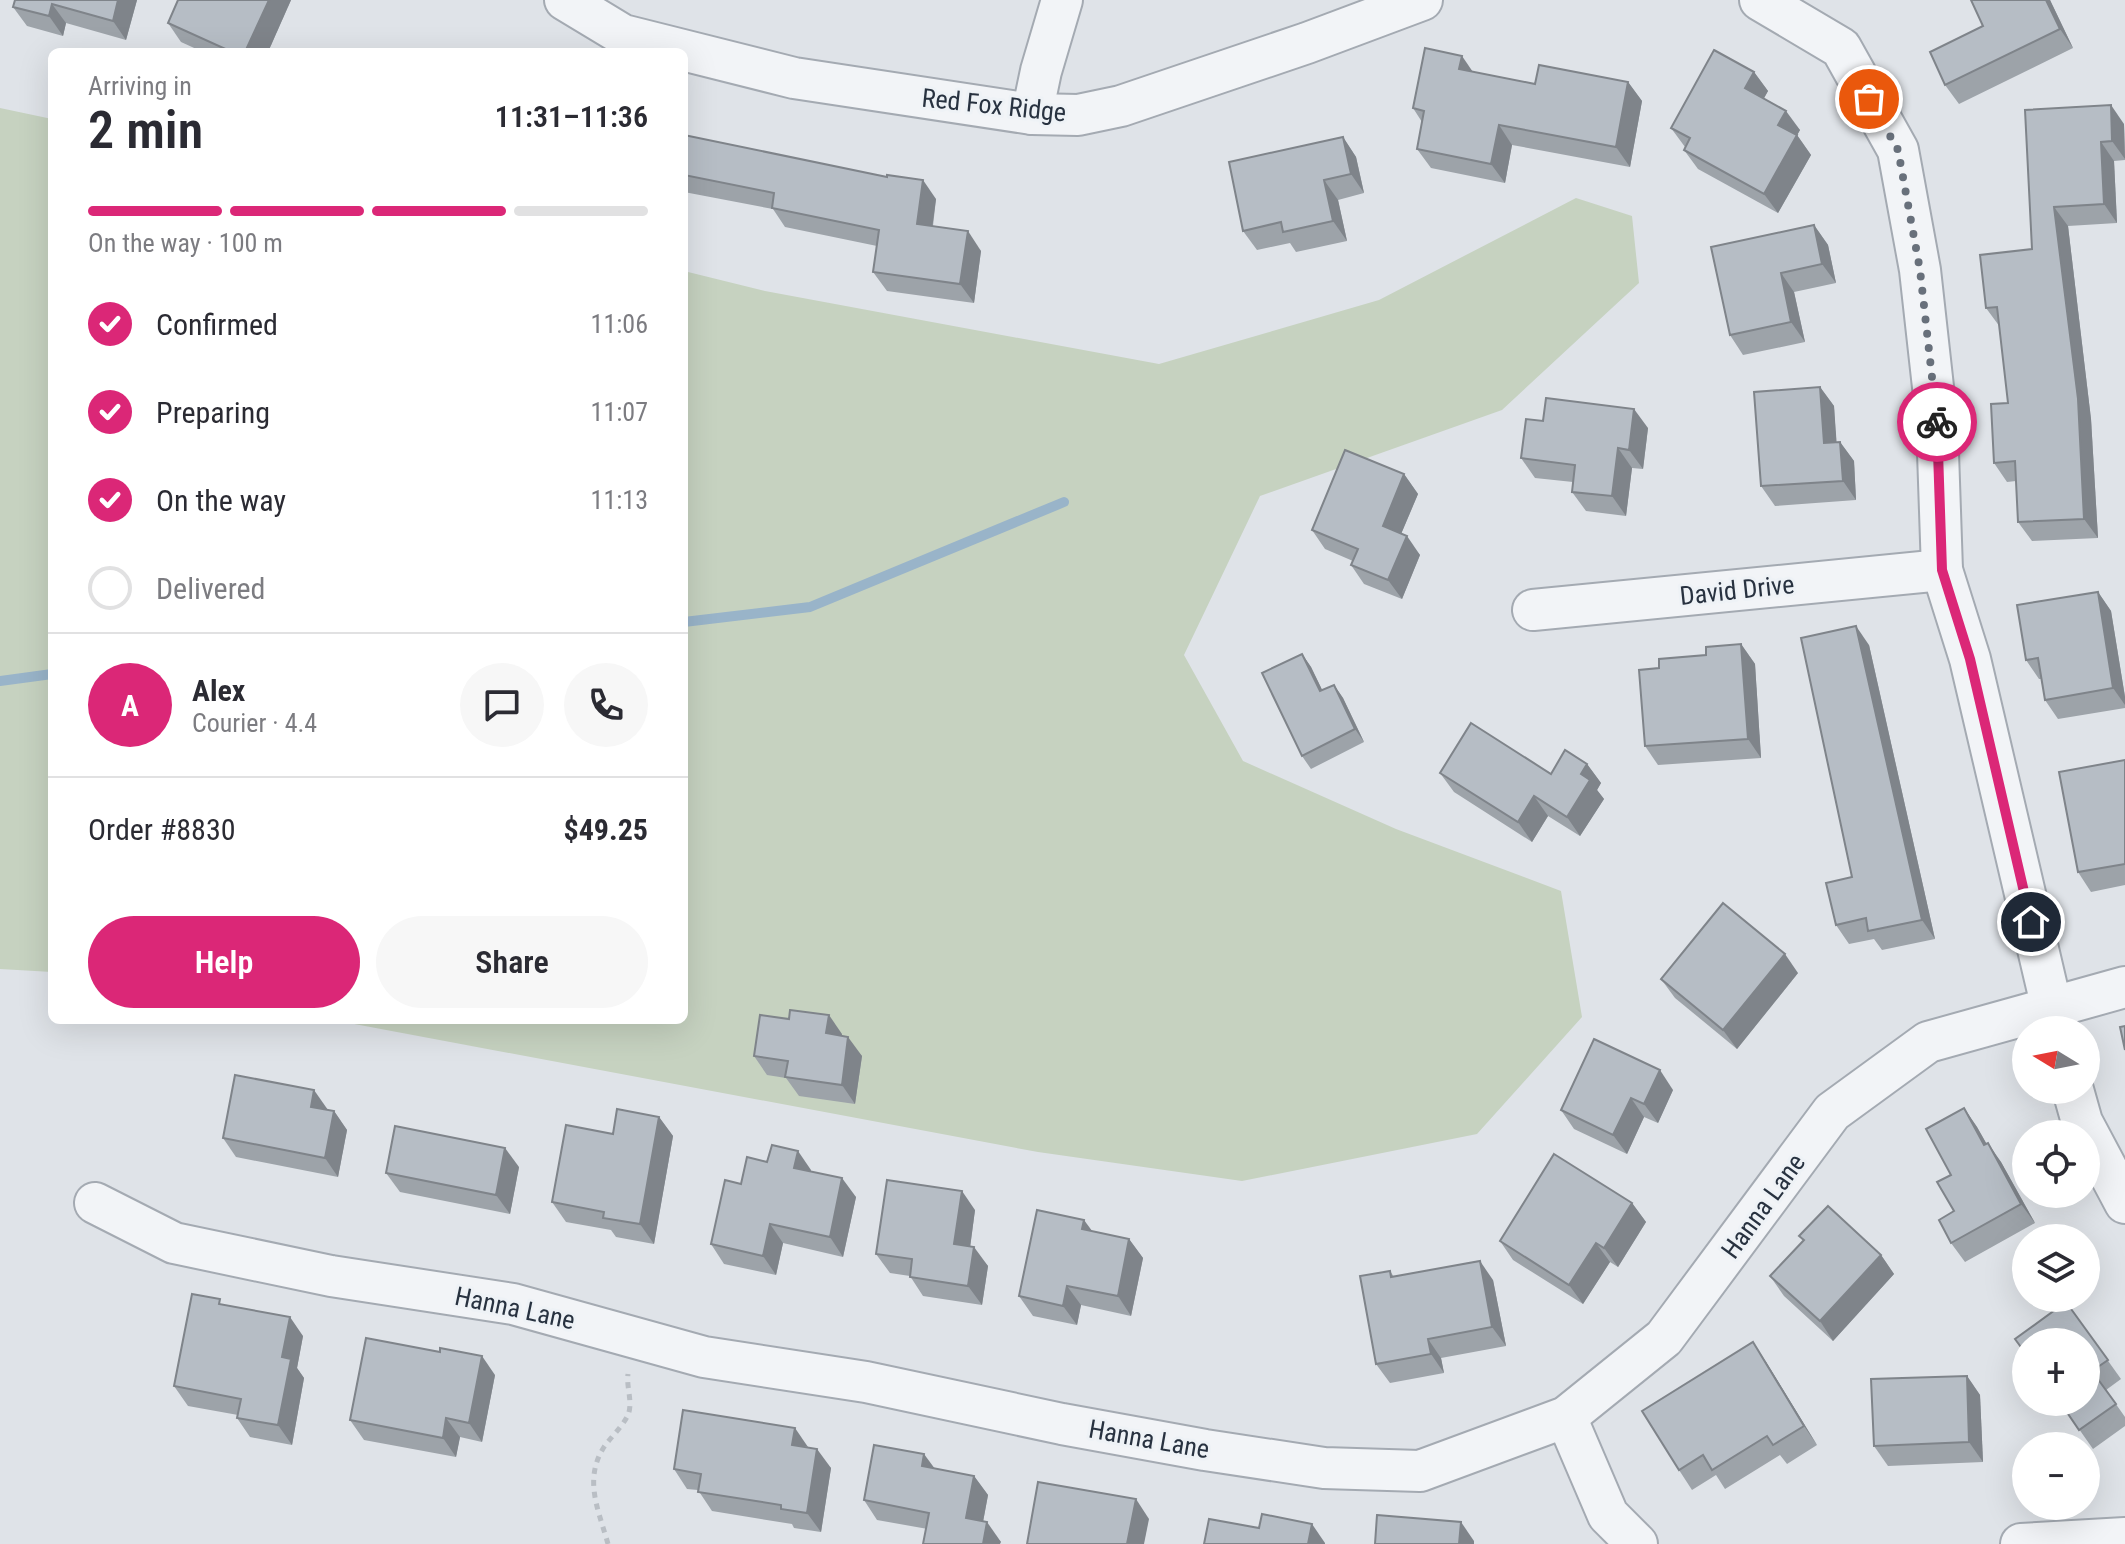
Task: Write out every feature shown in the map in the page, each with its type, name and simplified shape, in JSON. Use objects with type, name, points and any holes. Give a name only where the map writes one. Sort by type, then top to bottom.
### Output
[{"type":"street","name":"Red Fox Ridge","points":[[565,0],[623,35],[675,48]]},
{"type":"street","points":[[1032,114],[1062,0]]},
{"type":"street","name":"Red Fox Ridge","points":[[688,51],[794,78],[1032,114],[1078,115],[1121,106],[1422,0]]},
{"type":"street","points":[[1760,0],[1841,48],[1898,150],[1920,270],[1937,423],[1942,570],[1970,659],[2054,1016]]},
{"type":"street","name":"David Drive","points":[[1533,610],[1942,570]]},
{"type":"street","name":"Hanna Lane","points":[[2059,1016],[2125,987]]},
{"type":"street","name":"Hanna Lane","points":[[95,1203],[174,1243],[331,1276],[513,1304],[704,1357],[866,1382],[1062,1424],[1324,1468],[1420,1471],[1566,1417],[1664,1338],[1832,1112],[1928,1042],[2012,1026]]},
{"type":"street","points":[[2077,1104],[2082,1122],[2125,1203]]},
{"type":"street","points":[[1566,1417],[1608,1515],[1637,1544]]},
{"type":"street","points":[[2021,1544],[2125,1538]]},
{"type":"path","points":[[608,1544],[595,1503],[593,1475],[602,1450],[628,1416],[627,1379],[635,1338]]},
{"type":"green space","points":[[0,108],[48,118],[48,972],[0,969]]},
{"type":"green space","points":[[1576,198],[1632,216],[1639,283],[1502,410],[1260,496],[1184,655],[1243,761],[1396,829],[1561,891],[1582,1017],[1477,1134],[1242,1181],[1038,1152],[354,1024],[688,1024],[688,272],[765,291],[1159,364],[1379,300]]},
{"type":"building","points":[[15,0],[118,0],[113,21],[52,4],[49,16],[13,7]]},
{"type":"building","points":[[178,0],[269,0],[247,48],[223,48],[168,23]]},
{"type":"building","points":[[1971,0],[2046,0],[2060,29],[1945,85],[1930,52],[1983,26]]},
{"type":"building","points":[[1425,48],[1462,56],[1459,69],[1535,84],[1539,65],[1628,82],[1616,147],[1499,125],[1491,164],[1417,149],[1424,111],[1413,108]]},
{"type":"building","points":[[1714,50],[1754,72],[1745,88],[1786,111],[1778,125],[1797,135],[1764,194],[1684,150],[1690,138],[1671,128]]},
{"type":"building","points":[[2111,105],[2112,141],[2101,142],[2104,204],[2054,207],[2078,399],[2084,519],[2018,522],[2015,461],[1994,463],[1991,404],[2008,403],[1997,307],[1986,308],[1980,255],[2032,249],[2025,110]]},
{"type":"building","points":[[688,136],[887,177],[923,180],[917,224],[968,231],[960,284],[873,272],[879,230],[772,208],[774,193],[688,176]]},
{"type":"building","points":[[1343,137],[1351,174],[1324,180],[1333,221],[1283,232],[1281,222],[1243,231],[1229,162]]},
{"type":"building","points":[[1814,225],[1822,264],[1781,273],[1791,322],[1730,335],[1711,247]]},
{"type":"building","points":[[1820,387],[1824,443],[1840,442],[1843,481],[1761,486],[1754,392]]},
{"type":"building","points":[[1546,398],[1634,409],[1629,450],[1618,448],[1612,496],[1572,492],[1575,465],[1521,458],[1526,419],[1543,421]]},
{"type":"building","points":[[1345,450],[1404,474],[1383,526],[1407,536],[1388,580],[1351,565],[1358,549],[1312,530]]},
{"type":"building","points":[[2098,592],[2113,688],[2045,700],[2038,658],[2026,660],[2017,605]]},
{"type":"building","points":[[1856,626],[1922,920],[1868,931],[1866,918],[1836,925],[1826,883],[1852,877],[1801,638]]},
{"type":"building","points":[[1741,644],[1748,739],[1645,746],[1639,670],[1659,668],[1659,659],[1706,655],[1706,647]]},
{"type":"building","points":[[1302,654],[1320,691],[1334,685],[1355,729],[1302,756],[1262,673]]},
{"type":"building","points":[[1471,723],[1551,774],[1565,750],[1587,764],[1581,774],[1590,780],[1567,817],[1534,796],[1518,822],[1440,773]]},
{"type":"building","points":[[2125,760],[2125,864],[2078,872],[2059,772]]},
{"type":"building","points":[[1723,903],[1785,954],[1723,1030],[1661,979]]},
{"type":"building","points":[[790,1010],[829,1015],[826,1033],[848,1037],[842,1085],[785,1077],[788,1061],[754,1056],[760,1015],[789,1019]]},
{"type":"building","points":[[2125,1026],[2125,1050],[2120,1027]]},
{"type":"building","points":[[1594,1039],[1660,1070],[1644,1104],[1631,1098],[1613,1135],[1561,1110]]},
{"type":"building","points":[[235,1075],[314,1090],[311,1107],[334,1111],[325,1158],[223,1138]]},
{"type":"building","points":[[1964,1108],[1984,1145],[1988,1143],[2012,1187],[2014,1208],[1951,1243],[1939,1220],[1954,1211],[1937,1182],[1951,1175],[1926,1129]]},
{"type":"building","points":[[617,1109],[659,1117],[640,1224],[603,1218],[604,1212],[552,1202],[566,1125],[613,1134]]},
{"type":"building","points":[[395,1126],[505,1148],[496,1195],[386,1173]]},
{"type":"building","points":[[772,1145],[798,1151],[794,1168],[842,1178],[830,1237],[770,1224],[763,1256],[711,1244],[725,1180],[741,1184],[747,1157],[767,1162]]},
{"type":"building","points":[[1554,1154],[1632,1203],[1604,1248],[1596,1243],[1569,1285],[1500,1241]]},
{"type":"building","points":[[887,1180],[962,1191],[954,1244],[974,1247],[968,1286],[910,1277],[912,1259],[876,1254]]},
{"type":"building","points":[[1828,1206],[1881,1255],[1820,1321],[1770,1276],[1804,1240],[1799,1236]]},
{"type":"building","points":[[1037,1210],[1084,1220],[1082,1229],[1129,1239],[1118,1296],[1067,1286],[1063,1306],[1019,1296]]},
{"type":"building","points":[[1480,1261],[1492,1327],[1428,1339],[1431,1354],[1376,1364],[1360,1276],[1390,1271],[1391,1277]]},
{"type":"building","points":[[192,1294],[220,1299],[219,1304],[290,1317],[282,1357],[291,1359],[278,1425],[237,1418],[241,1399],[174,1386]]},
{"type":"building","points":[[2052,1312],[2073,1312],[2085,1328],[2030,1328]]},
{"type":"building","points":[[366,1338],[440,1352],[440,1348],[482,1356],[469,1423],[446,1418],[443,1438],[350,1420]]},
{"type":"building","points":[[1753,1342],[1804,1426],[1773,1445],[1767,1436],[1712,1470],[1703,1455],[1679,1470],[1642,1411]]},
{"type":"building","points":[[2100,1349],[2108,1360],[2100,1366]]},
{"type":"building","points":[[1967,1376],[1969,1442],[1874,1446],[1871,1379]]},
{"type":"building","points":[[2100,1382],[2116,1404],[2100,1415]]},
{"type":"building","points":[[683,1410],[795,1428],[792,1445],[817,1449],[807,1513],[781,1509],[781,1505],[698,1492],[701,1474],[674,1469]]},
{"type":"building","points":[[2070,1416],[2099,1416],[2079,1430]]},
{"type":"building","points":[[874,1445],[924,1454],[922,1466],[974,1476],[966,1518],[987,1522],[983,1544],[923,1544],[929,1513],[864,1500]]},
{"type":"building","points":[[1038,1482],[1136,1499],[1127,1544],[1027,1544]]},
{"type":"building","points":[[1262,1514],[1312,1524],[1308,1544],[1204,1544],[1209,1519],[1259,1528]]},
{"type":"building","points":[[1377,1515],[1461,1522],[1459,1544],[1375,1544]]},
{"type":"waterway","points":[[688,622],[810,607],[1064,502]]},
{"type":"waterway","points":[[0,681],[48,675]]},
{"type":"way so far","points":[[1869,99],[1898,150],[1920,270],[1937,422]]},
{"type":"route","points":[[1937,422],[1942,570],[1970,659],[2031,922]]}]
